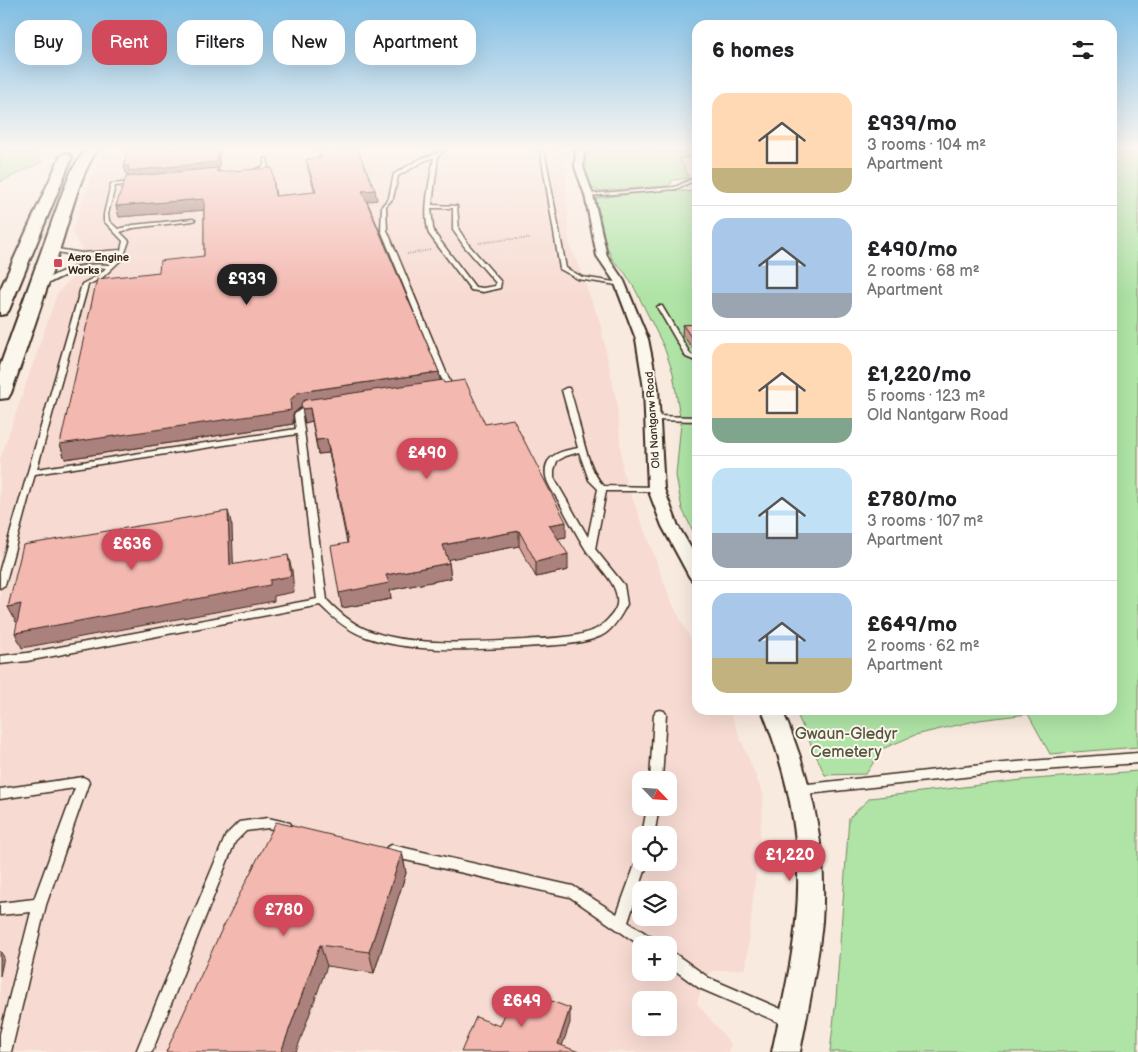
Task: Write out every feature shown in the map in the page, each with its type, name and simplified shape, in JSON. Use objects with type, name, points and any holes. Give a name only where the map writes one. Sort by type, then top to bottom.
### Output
[{"type":"main road","points":[[0,310],[48,197]]},
{"type":"main road","points":[[0,393],[68,197]]},
{"type":"street","name":"Old Nantgarw Road","points":[[589,197],[602,256],[620,283],[642,339],[647,360],[653,418],[656,489],[670,526],[692,565]]},
{"type":"street","points":[[774,715],[782,732],[799,790],[805,814],[808,848],[809,912],[786,1052]]},
{"type":"lane","points":[[0,584],[85,284],[101,276],[122,257],[126,241],[107,221],[106,214],[110,197]]},
{"type":"lane","points":[[391,197],[384,206],[382,222],[449,389],[439,390]]},
{"type":"lane","points":[[429,206],[455,208],[456,230],[466,245],[500,284],[498,286],[483,290],[474,289],[432,234],[430,228],[429,206],[430,197]]},
{"type":"lane","points":[[550,197],[563,269],[589,280],[620,283]]},
{"type":"lane","points":[[118,231],[133,227],[193,220]]},
{"type":"lane","points":[[51,250],[82,255],[123,251]]},
{"type":"lane","points":[[38,287],[78,268],[110,267]]},
{"type":"lane","points":[[660,306],[688,356],[692,358]]},
{"type":"lane","points":[[566,390],[582,449],[593,480],[602,488],[656,489]]},
{"type":"lane","points":[[324,407],[305,410],[298,415],[322,601],[335,614],[368,634],[414,644],[513,643],[583,638],[598,633],[609,624],[622,604],[619,585],[590,549],[550,478],[548,471],[550,464],[558,455],[582,449]]},
{"type":"lane","points":[[653,418],[692,418]]},
{"type":"lane","points":[[32,472],[300,431]]},
{"type":"lane","points":[[590,549],[593,527],[599,512],[602,488]]},
{"type":"lane","points":[[0,660],[28,657],[322,601]]},
{"type":"lane","points":[[657,771],[660,714]]},
{"type":"lane","points":[[799,790],[991,768],[1138,758]]},
{"type":"lane","points":[[0,794],[84,782],[39,905],[3,1052]]},
{"type":"lane","points":[[144,1052],[230,839],[243,826],[268,822],[297,829]]},
{"type":"lane","points":[[383,849],[573,892],[638,936]]},
{"type":"lane","points":[[621,924],[639,871]]},
{"type":"lane","points":[[0,910],[39,905]]},
{"type":"lane","points":[[677,964],[704,983],[792,1021]]},
{"type":"shaded area","points":[[84,197],[567,197],[569,242],[600,322],[617,403],[623,473],[672,603],[692,641],[692,715],[731,715],[764,796],[746,969],[712,971],[704,983],[697,1003],[731,1044],[729,1052],[0,1052],[0,459],[57,294],[74,275],[81,248],[72,232]]},
{"type":"green space","points":[[692,197],[692,529],[682,509],[676,475],[681,423],[673,373],[664,347],[635,289],[625,273],[612,259],[605,241],[596,198]]},
{"type":"green space","points":[[1117,197],[1138,197],[1138,747],[1050,754],[1029,715],[1117,715]]},
{"type":"green space","name":"Gwaun-Gledyr Cemetery","points":[[797,715],[1020,715],[979,720],[915,735],[882,749],[866,774],[825,775]]},
{"type":"green space","points":[[1138,771],[1138,1052],[830,1052],[836,999],[849,818],[870,798],[1022,780]]},
{"type":"building","points":[[119,197],[365,197],[439,372],[299,392],[290,400],[291,410],[60,444],[97,279],[159,272],[160,261],[204,256],[204,199],[116,206]]},
{"type":"building","points":[[692,324],[692,339],[683,325]]},
{"type":"building","points":[[443,380],[444,383],[465,380],[485,424],[513,419],[566,522],[549,525],[568,554],[536,562],[519,531],[443,545],[449,563],[386,575],[389,583],[339,593],[331,546],[348,543],[327,439],[316,440],[310,408],[302,409],[301,403],[305,400]]},
{"type":"building","points":[[228,511],[230,565],[288,555],[291,576],[270,580],[270,585],[15,633],[21,604],[8,607],[23,545]]},
{"type":"building","points":[[276,822],[402,852],[369,952],[320,945],[281,1052],[166,1052],[221,931]]},
{"type":"building","points":[[516,988],[570,1008],[558,1044],[579,1052],[461,1052],[476,1017],[500,1026]]},
{"type":"place","name":"Aero Engine Works","points":[[58,263]]}]
